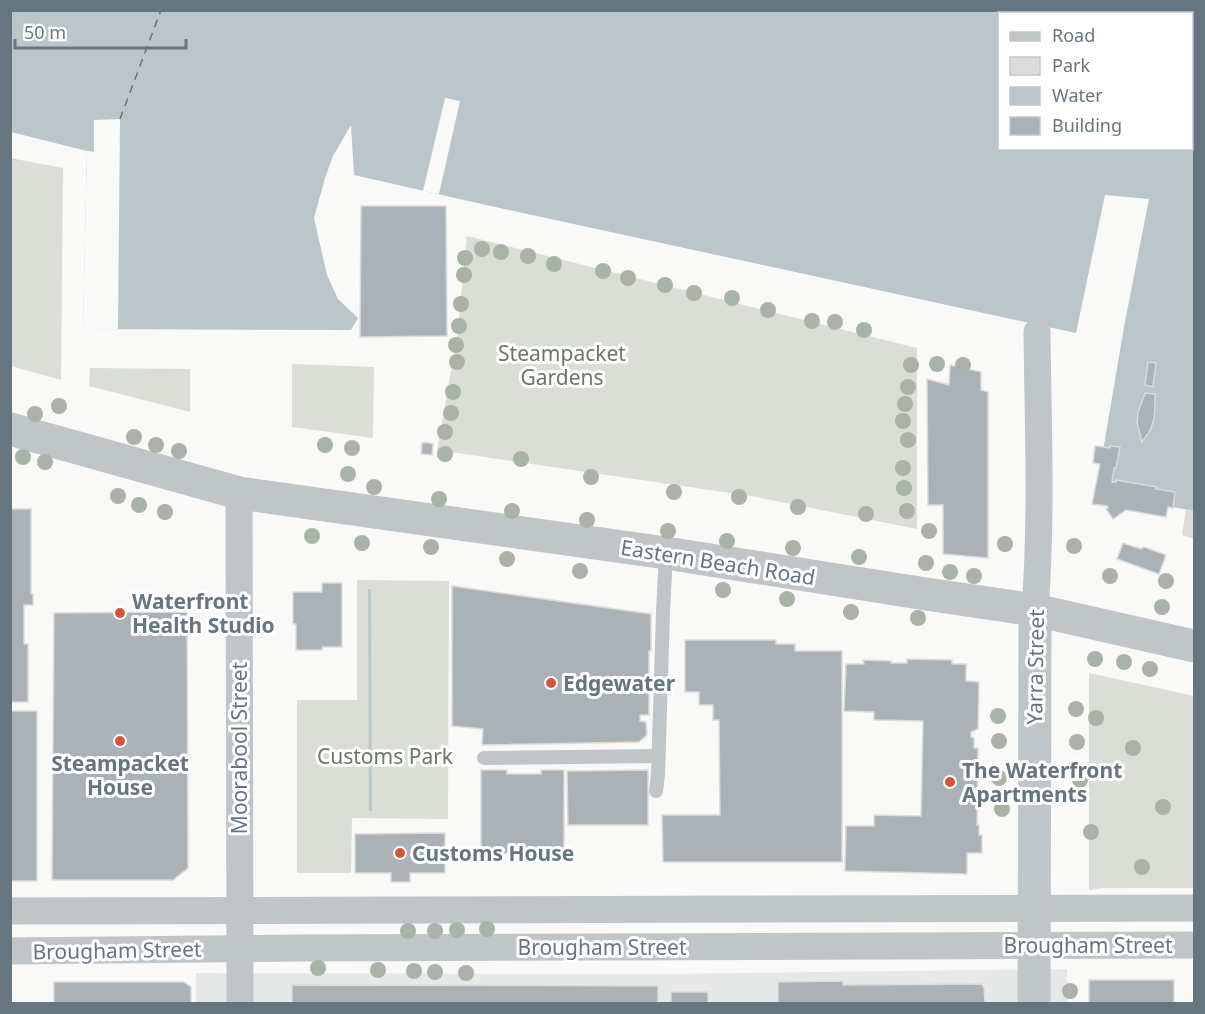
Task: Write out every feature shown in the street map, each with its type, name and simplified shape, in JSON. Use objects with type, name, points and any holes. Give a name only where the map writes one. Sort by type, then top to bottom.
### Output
[{"type":"street","name":"Yarra Street","points":[[1034,1004],[1035,610],[1038,573],[1037,332]]},
{"type":"street","name":"Eastern Beach Road","points":[[10,429],[239,493],[666,553],[1035,610],[1194,646]]},
{"type":"street","name":"Moorabool Street","points":[[239,493],[240,1004]]},
{"type":"street","name":"Brougham Street","points":[[10,911],[1194,908]]},
{"type":"street","name":"Brougham Street","points":[[10,951],[240,948],[1194,945]]},
{"type":"lane","points":[[656,791],[666,553]]},
{"type":"lane","points":[[484,758],[658,756]]},
{"type":"shaded area","points":[[1067,969],[1068,1004],[196,1004],[196,973],[660,974]]},
{"type":"green space","points":[[10,158],[63,168],[61,380],[11,366]]},
{"type":"green space","name":"Steampacket Gardens","points":[[467,236],[917,348],[917,529],[751,496],[437,450],[457,337]]},
{"type":"green space","points":[[292,364],[374,367],[373,438],[292,427]]},
{"type":"green space","points":[[90,368],[190,369],[190,412],[89,386]]},
{"type":"green space","points":[[1186,510],[1194,511],[1194,539],[1182,535]]},
{"type":"green space","name":"Customs Park","points":[[357,580],[449,581],[448,819],[352,818],[351,873],[297,873],[297,700],[357,700]]},
{"type":"green space","points":[[1089,673],[1194,696],[1194,888],[1089,890]]},
{"type":"water","points":[[10,11],[1194,11],[1194,511],[1096,492],[1124,327],[1149,199],[1105,195],[1076,333],[354,175],[351,125],[333,156],[314,218],[327,275],[338,299],[358,318],[351,330],[83,329],[87,151],[11,132]]},
{"type":"water","points":[[368,589],[371,589],[372,811],[369,811]]},
{"type":"pier","points":[[445,98],[460,101],[439,194],[423,191]]},
{"type":"pier","points":[[120,119],[118,329],[83,329],[87,151],[94,152],[94,120]]},
{"type":"building","points":[[361,206],[446,206],[447,336],[360,337]]},
{"type":"building","points":[[1148,362],[1156,363],[1153,387],[1145,385]]},
{"type":"building","points":[[950,365],[981,372],[981,390],[988,392],[988,558],[943,554],[943,505],[928,505],[927,379],[949,385]]},
{"type":"building","points":[[1145,393],[1155,394],[1155,405],[1150,431],[1142,442],[1137,423],[1138,412]]},
{"type":"building","points":[[422,443],[433,444],[432,455],[421,454]]},
{"type":"building","points":[[1095,446],[1120,447],[1112,482],[1116,480],[1175,492],[1173,508],[1168,507],[1166,517],[1126,510],[1113,519],[1106,509],[1107,506],[1092,504],[1100,464],[1093,463]]},
{"type":"building","points":[[10,509],[31,509],[33,605],[24,605],[24,644],[28,644],[28,702],[10,702]]},
{"type":"building","points":[[1123,543],[1166,555],[1159,574],[1117,559]]},
{"type":"building","points":[[322,583],[342,583],[342,647],[296,650],[293,592],[322,592]]},
{"type":"building","name":"Edgewater","points":[[452,586],[651,614],[649,715],[640,715],[640,721],[646,722],[647,735],[639,742],[482,745],[483,729],[452,726]]},
{"type":"building","name":"Steampacket House","points":[[187,612],[188,868],[173,880],[52,880],[54,613]]},
{"type":"building","points":[[685,640],[776,640],[776,644],[795,644],[795,651],[842,651],[842,862],[663,862],[662,815],[720,815],[719,720],[713,720],[713,705],[699,705],[699,692],[685,692]]},
{"type":"building","name":"The Waterfront Apartments","points":[[907,659],[952,660],[952,664],[966,664],[966,681],[979,682],[978,729],[971,732],[971,737],[974,738],[974,748],[978,748],[977,825],[979,825],[979,835],[982,835],[982,853],[967,853],[967,874],[845,871],[846,826],[874,826],[874,815],[921,816],[923,721],[874,720],[874,712],[844,711],[846,664],[864,664],[863,660],[907,663]]},
{"type":"building","points":[[10,711],[37,711],[37,881],[10,881]]},
{"type":"building","points":[[481,770],[507,770],[507,774],[541,774],[541,770],[564,770],[564,854],[481,853]]},
{"type":"building","points":[[648,770],[648,825],[568,825],[567,771]]},
{"type":"building","name":"Customs House","points":[[445,833],[445,873],[410,873],[410,882],[391,882],[391,873],[355,873],[355,834]]},
{"type":"building","points":[[1089,980],[1174,980],[1174,1004],[1089,1004]]},
{"type":"building","points":[[843,981],[843,985],[981,984],[984,987],[985,1004],[778,1004],[778,982]]},
{"type":"building","points":[[54,982],[184,982],[191,987],[191,1004],[54,1004]]},
{"type":"building","points":[[292,985],[658,986],[658,1004],[292,1004]]},
{"type":"building","points":[[671,992],[708,992],[708,1004],[671,1004]]},
{"type":"ferry route","points":[[120,119],[161,10]]},
{"type":"place","name":"Waterfront Health Studio","points":[[120,613]]},
{"type":"place","name":"Edgewater","points":[[551,683]]},
{"type":"place","name":"Steampacket House","points":[[120,741]]},
{"type":"place","name":"The Waterfront Apartments","points":[[950,782]]},
{"type":"place","name":"Customs House","points":[[400,853]]}]
